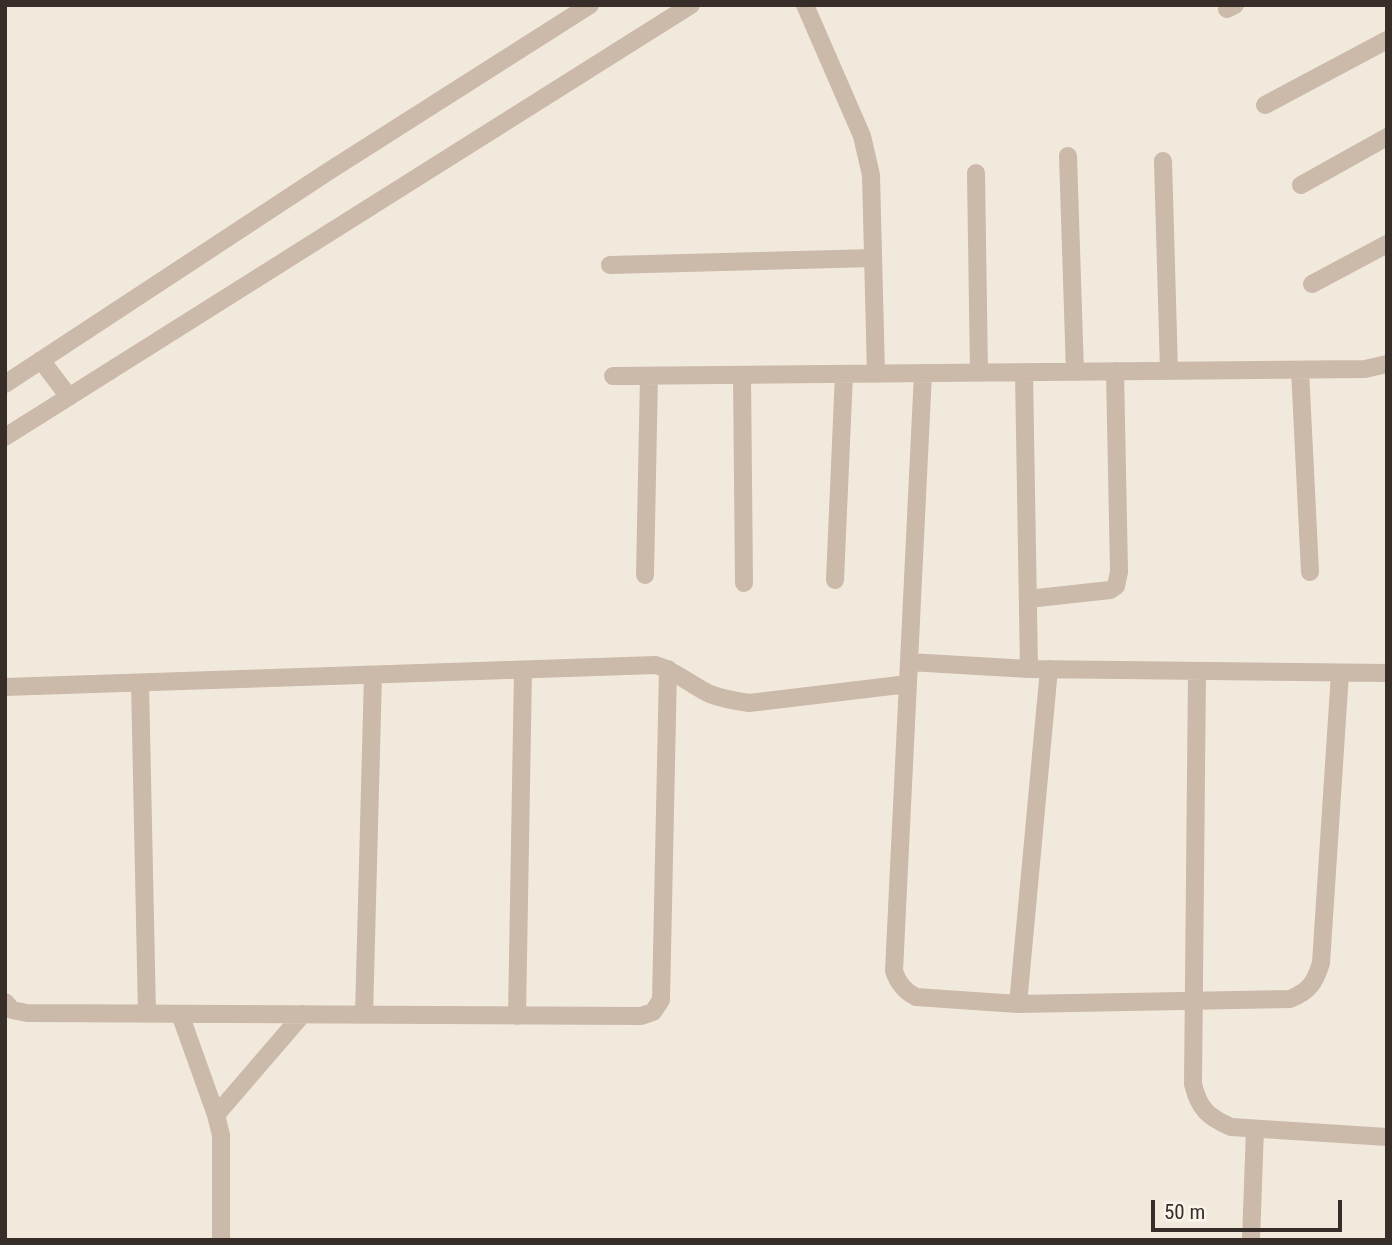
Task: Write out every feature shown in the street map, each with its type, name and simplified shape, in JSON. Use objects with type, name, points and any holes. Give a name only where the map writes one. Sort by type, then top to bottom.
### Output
[{"type":"street","points":[[5,384],[329,170],[590,5]]},
{"type":"street","points":[[5,437],[691,5]]},
{"type":"street","points":[[805,5],[862,136],[867,154],[871,175],[876,374]]},
{"type":"street","points":[[1265,104],[1387,40]]},
{"type":"street","points":[[1301,185],[1387,137]]},
{"type":"street","points":[[1068,156],[1075,372]]},
{"type":"street","points":[[1163,161],[1169,371]]},
{"type":"street","points":[[976,173],[979,373]]},
{"type":"street","points":[[1312,284],[1387,244]]},
{"type":"street","points":[[610,264],[873,257]]},
{"type":"street","points":[[41,360],[69,397]]},
{"type":"street","points":[[612,376],[1366,369],[1387,364]]},
{"type":"street","points":[[1300,370],[1310,572]]},
{"type":"street","points":[[1028,598],[1110,590],[1116,586],[1119,572],[1115,372]]},
{"type":"street","points":[[923,373],[894,971],[898,982],[908,993],[916,997],[1018,1004],[1290,999],[1306,993],[1316,980],[1321,963],[1340,673]]},
{"type":"street","points":[[1024,373],[1029,669]]},
{"type":"street","points":[[835,580],[844,374]]},
{"type":"street","points":[[742,375],[744,583]]},
{"type":"street","points":[[645,575],[649,376]]},
{"type":"street","points":[[909,662],[1029,669],[1387,673]]},
{"type":"street","points":[[5,687],[656,665],[668,669],[708,693],[749,703],[908,684]]},
{"type":"street","points":[[5,1002],[12,1010],[27,1013],[641,1016],[653,1012],[661,1000],[668,669]]},
{"type":"street","points":[[1018,1004],[1049,669]]},
{"type":"street","points":[[517,1016],[523,670]]},
{"type":"street","points":[[1197,671],[1193,1084],[1197,1100],[1211,1119],[1231,1127],[1387,1137]]},
{"type":"street","points":[[364,1015],[373,675]]},
{"type":"street","points":[[140,683],[147,1014]]},
{"type":"street","points":[[180,1014],[216,1115],[222,1155],[221,1240]]},
{"type":"street","points":[[216,1115],[303,1014]]},
{"type":"street","points":[[1251,1240],[1255,1129]]}]
